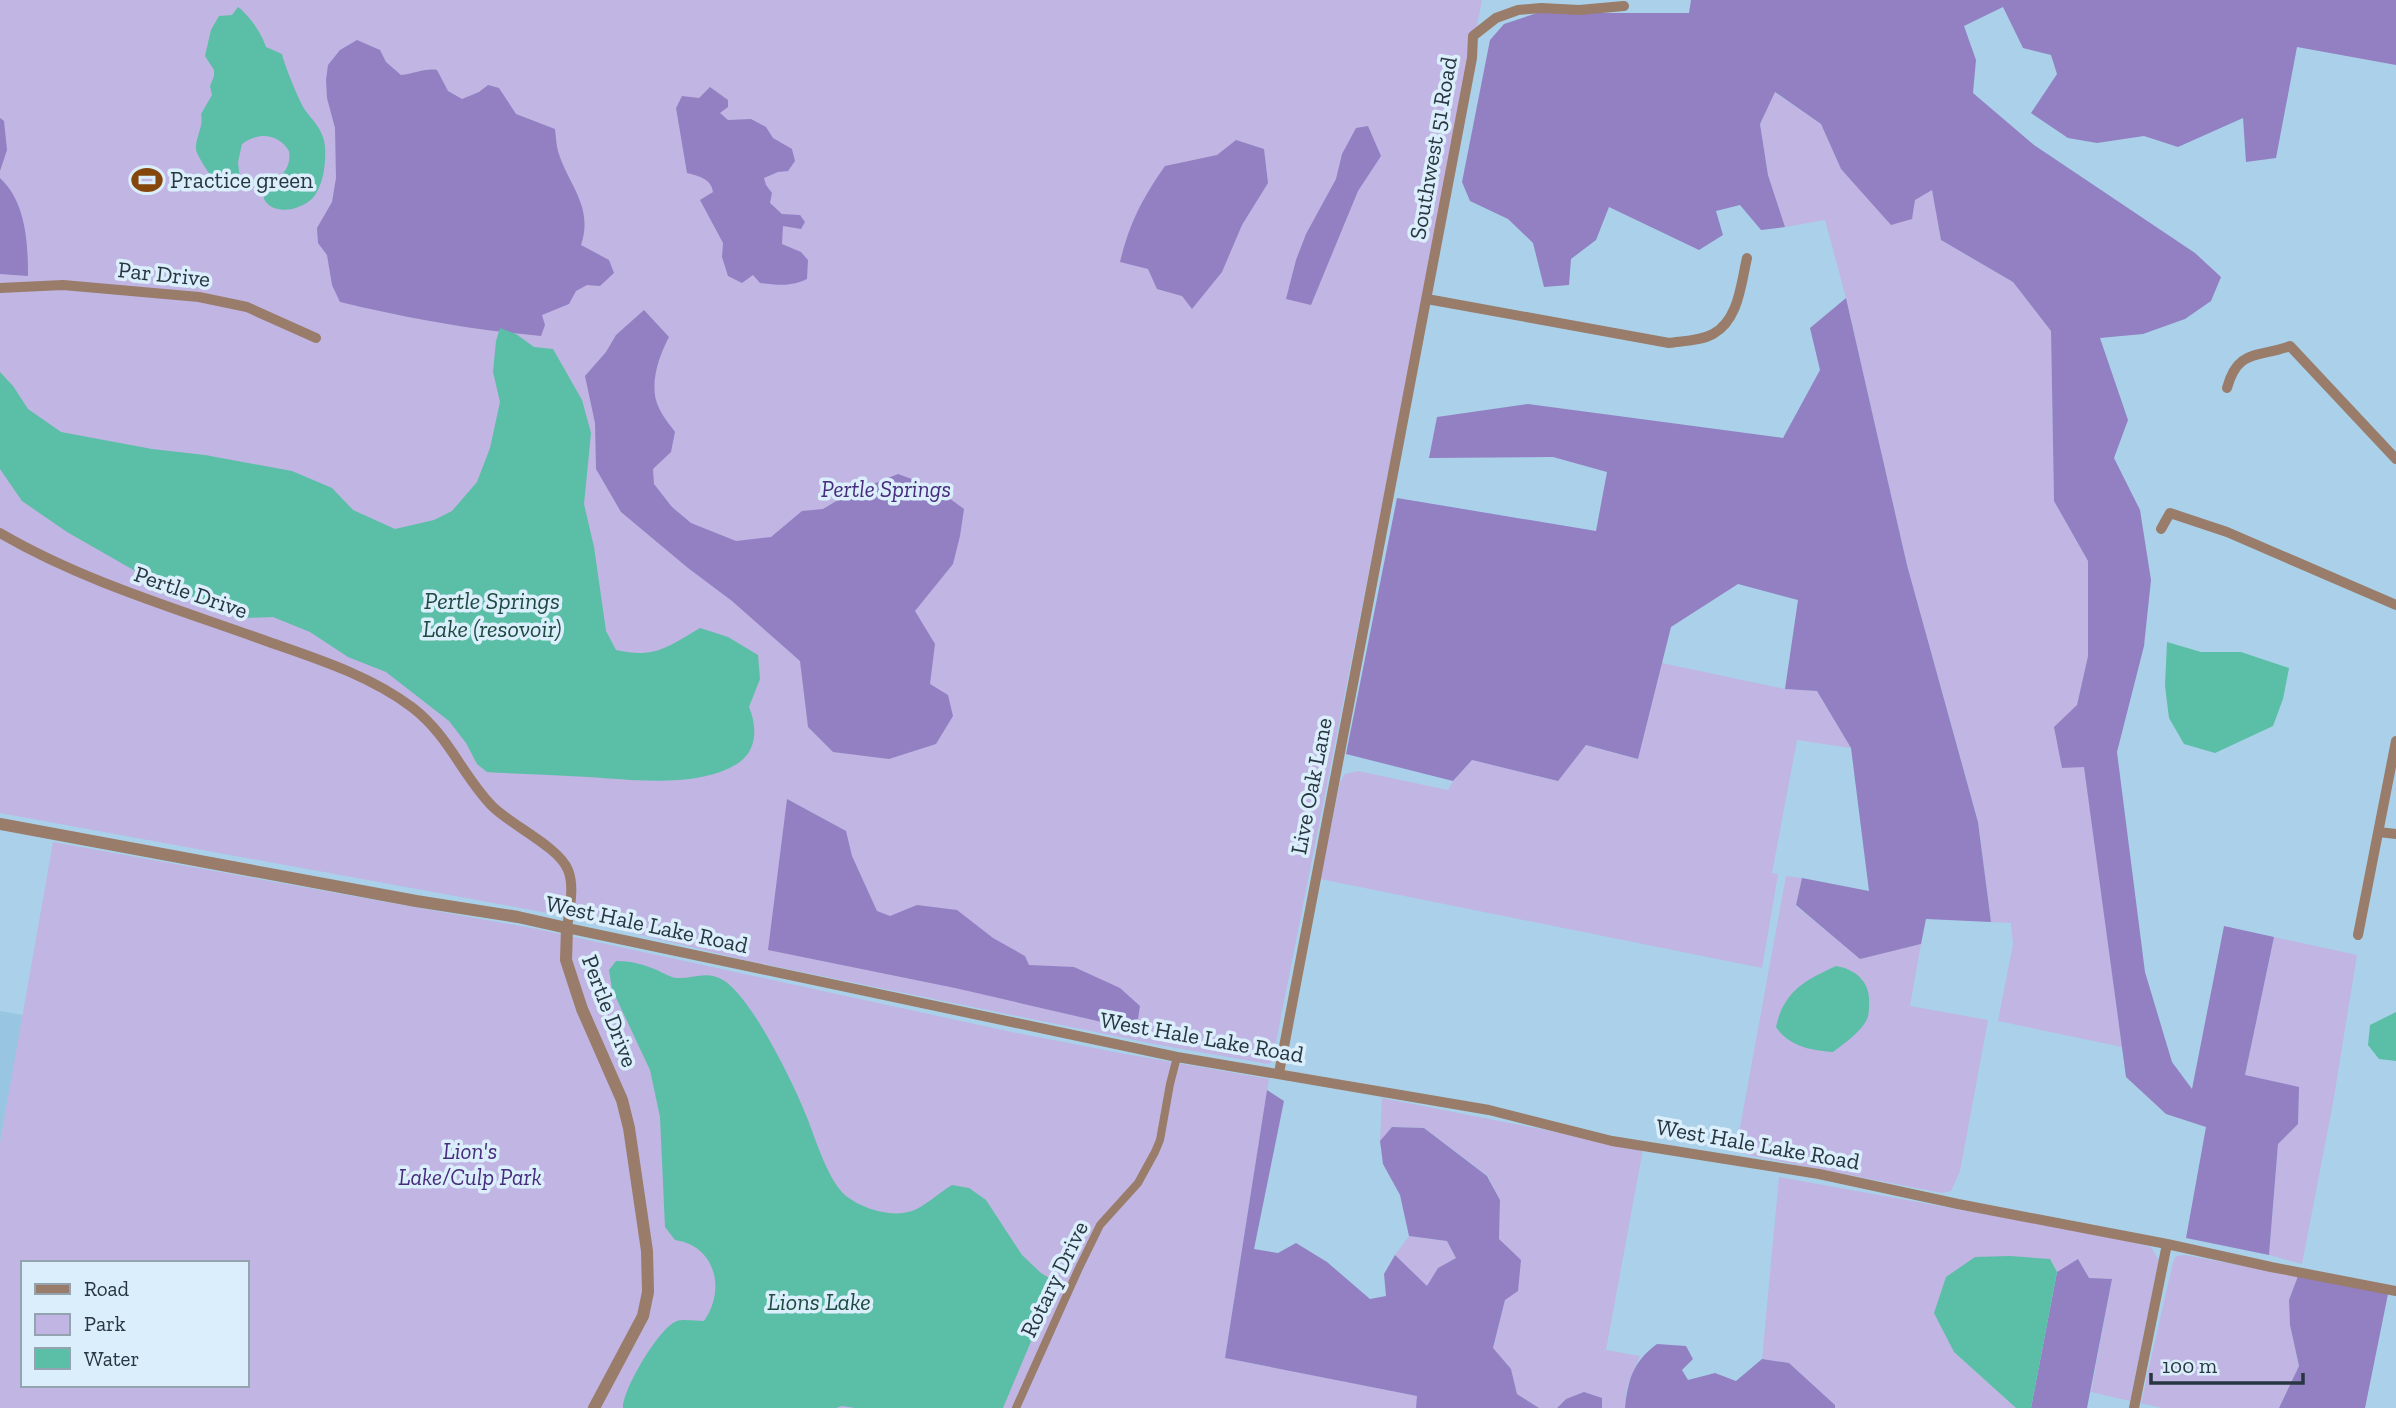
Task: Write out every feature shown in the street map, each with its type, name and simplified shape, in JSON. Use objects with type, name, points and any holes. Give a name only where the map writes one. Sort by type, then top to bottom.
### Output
[{"type":"street","name":"Southwest 51 Road","points":[[1387,508],[1472,58],[1473,36],[1496,18],[1518,9],[1580,10],[1623,6]]},
{"type":"street","points":[[1427,299],[1669,343],[1706,336],[1723,326],[1738,298],[1747,258]]},
{"type":"street","name":"Par Drive","points":[[0,288],[63,285],[199,297],[247,307],[316,338]]},
{"type":"street","points":[[2227,388],[2231,373],[2247,356],[2290,346],[2396,459]]},
{"type":"street","name":"Live Oak Lane","points":[[1279,1073],[1336,761],[1387,508]]},
{"type":"street","points":[[2161,529],[2170,513],[2227,532],[2396,605]]},
{"type":"street","name":"Pertle Drive","points":[[0,533],[39,556],[99,582],[316,659],[380,687],[410,706],[447,741],[489,803],[558,856],[568,870],[571,883],[566,960],[582,1009],[622,1100],[629,1128],[647,1251],[648,1292],[643,1316],[594,1408]]},
{"type":"street","points":[[2358,935],[2396,741]]},
{"type":"street","name":"West Hale Lake Road","points":[[0,824],[416,901],[518,917],[743,967],[1177,1057],[1489,1110],[1612,1140],[1819,1174],[2396,1292]]},
{"type":"street","points":[[2379,832],[2396,834]]},
{"type":"street","name":"Rotary Drive","points":[[1016,1408],[1100,1225],[1138,1182],[1155,1152],[1160,1140],[1177,1057]]},
{"type":"street","points":[[2134,1408],[2167,1244]]},
{"type":"shaded area","points":[[0,1011],[23,1015],[0,1143]]},
{"type":"green space","name":"Pertle Springs","points":[[0,0],[1482,0],[1272,1062],[1268,1064],[1154,1044],[753,962],[559,915],[0,813]]},
{"type":"green space","points":[[1691,0],[2396,0],[2396,65],[2297,47],[2276,158],[2246,162],[2243,118],[2178,147],[2144,136],[2097,143],[2068,138],[2031,113],[2057,74],[2051,55],[2023,48],[2003,7],[1964,26],[1976,60],[1973,93],[2034,145],[2195,253],[2221,277],[2211,301],[2185,319],[2143,334],[2100,338],[2128,420],[2114,458],[2140,510],[2151,580],[2144,646],[2117,752],[2145,972],[2172,1062],[2192,1089],[2224,926],[2274,937],[2245,1075],[2299,1087],[2298,1124],[2278,1144],[2269,1255],[2186,1238],[2206,1127],[2166,1114],[2126,1077],[2084,767],[2062,768],[2054,727],[2077,705],[2088,656],[2088,561],[2054,501],[2051,331],[2013,282],[1941,240],[1932,190],[1915,200],[1912,219],[1891,225],[1841,169],[1821,124],[1775,92],[1760,124],[1768,175],[1785,227],[1761,230],[1740,205],[1716,211],[1723,235],[1699,250],[1609,207],[1596,240],[1571,259],[1569,285],[1544,287],[1533,243],[1508,219],[1470,201],[1462,182],[1490,40],[1504,24],[1537,13],[1689,13]]},
{"type":"green space","points":[[357,40],[380,50],[386,62],[401,75],[437,70],[448,91],[462,99],[488,85],[499,88],[516,114],[555,129],[562,163],[582,207],[584,231],[581,245],[609,260],[614,273],[600,286],[587,285],[576,291],[569,304],[542,315],[545,325],[541,336],[440,323],[340,302],[332,285],[327,255],[318,243],[317,228],[332,202],[336,178],[335,128],[327,98],[326,80],[328,65],[340,50]]},
{"type":"green space","points":[[710,87],[728,100],[728,107],[720,113],[728,120],[751,119],[766,127],[773,138],[792,149],[795,161],[788,171],[764,178],[772,193],[770,203],[782,214],[800,215],[805,222],[801,229],[783,226],[782,244],[801,252],[808,260],[807,279],[778,285],[760,283],[753,275],[742,283],[728,276],[722,257],[723,243],[700,200],[713,192],[712,187],[703,178],[687,173],[676,108],[682,96],[699,98]]},
{"type":"green space","points":[[1774,92],[1821,124],[1841,169],[1915,200],[1932,189],[1941,240],[2013,282],[2051,331],[2054,501],[2088,561],[2088,656],[2077,705],[2122,1047],[1998,1021],[2013,944],[2011,923],[1991,922],[1978,821],[1907,565],[1846,298],[1825,220],[1785,227],[1768,175],[1760,124]]},
{"type":"green space","points":[[0,118],[4,121],[7,150],[0,171]]},
{"type":"green space","points":[[1368,126],[1381,156],[1358,191],[1311,305],[1286,299],[1306,234],[1336,179],[1342,154],[1356,128]]},
{"type":"green space","points":[[1236,140],[1264,149],[1268,183],[1242,225],[1222,272],[1192,309],[1182,296],[1157,289],[1148,269],[1120,262],[1138,211],[1165,166],[1217,155]]},
{"type":"green space","points":[[0,178],[15,199],[24,224],[28,276],[0,274]]},
{"type":"green space","points":[[1846,298],[1907,565],[1978,822],[1991,922],[1926,919],[1921,944],[1860,959],[1796,905],[1802,878],[1869,891],[1851,748],[1817,691],[1785,689],[1798,600],[1738,584],[1671,627],[1638,759],[1586,745],[1558,781],[1472,760],[1453,781],[1346,754],[1397,498],[1596,531],[1607,472],[1553,457],[1429,458],[1437,417],[1528,404],[1783,438],[1820,370],[1810,328]]},
{"type":"green space","points":[[644,310],[669,337],[659,362],[655,390],[661,411],[675,432],[671,452],[653,469],[654,484],[672,507],[691,523],[736,541],[771,537],[802,511],[823,509],[848,494],[898,474],[934,487],[964,509],[953,564],[915,611],[935,644],[930,684],[948,695],[953,716],[936,744],[889,759],[833,752],[808,727],[800,661],[732,601],[621,512],[596,469],[595,423],[585,376],[606,352],[616,335]]},
{"type":"green space","points":[[1662,663],[1785,689],[1817,691],[1851,748],[1797,740],[1772,873],[1778,874],[1762,968],[1320,879],[1340,782],[1345,774],[1358,771],[1448,790],[1472,760],[1557,781],[1585,745],[1638,759]]},
{"type":"green space","points":[[787,799],[846,831],[852,856],[877,911],[890,916],[917,905],[957,910],[993,938],[1025,956],[1029,965],[1074,967],[1120,988],[1140,1006],[1138,1019],[1119,1026],[955,988],[768,950]]},
{"type":"green space","name":"Lion's Lake/Culp Park","points":[[53,842],[537,929],[1007,1031],[1269,1079],[1225,1358],[1418,1396],[1416,1408],[0,1408],[0,1143]]},
{"type":"green space","points":[[1786,876],[1802,878],[1796,906],[1860,958],[1921,944],[1910,1006],[1988,1020],[1960,1171],[1951,1191],[1942,1193],[1748,1155],[1740,1151],[1739,1133]]},
{"type":"green space","points":[[2274,937],[2357,955],[2333,1103],[2302,1264],[2269,1255],[2278,1144],[2298,1124],[2245,1075]]},
{"type":"green space","points":[[1267,1090],[1284,1101],[1254,1249],[1278,1253],[1296,1243],[1327,1262],[1370,1299],[1386,1296],[1384,1274],[1395,1255],[1427,1286],[1438,1268],[1456,1258],[1447,1241],[1409,1236],[1400,1195],[1383,1164],[1380,1141],[1392,1127],[1424,1128],[1487,1176],[1500,1200],[1499,1239],[1521,1260],[1518,1291],[1505,1300],[1493,1348],[1511,1369],[1517,1394],[1539,1408],[1416,1408],[1417,1396],[1225,1358]]},
{"type":"green space","points":[[1382,1098],[1643,1149],[1606,1350],[1640,1356],[1627,1386],[1625,1408],[1602,1408],[1602,1398],[1566,1399],[1557,1408],[1539,1408],[1517,1394],[1511,1369],[1493,1349],[1505,1300],[1499,1239],[1500,1200],[1488,1176],[1424,1128],[1392,1127],[1380,1141]]},
{"type":"green space","points":[[1779,1177],[2122,1239],[2151,1247],[2159,1260],[2130,1401],[2091,1392],[2112,1279],[2089,1279],[2078,1260],[2057,1272],[2049,1259],[1975,1257],[1954,1352],[2016,1408],[1835,1408],[1835,1405],[1789,1363],[1762,1359]]},
{"type":"green space","points":[[1409,1236],[1447,1241],[1457,1258],[1438,1268],[1427,1287],[1395,1255]]},
{"type":"green space","points":[[2185,1255],[2298,1276],[2289,1300],[2290,1325],[2299,1366],[2279,1408],[2162,1408],[2141,1403],[2173,1262],[2176,1256]]},
{"type":"green space","points":[[2078,1259],[2089,1278],[2112,1279],[2087,1408],[2031,1408],[2057,1272]]},
{"type":"green space","points":[[2298,1276],[2388,1294],[2365,1408],[2279,1408],[2299,1366],[2290,1325],[2289,1300]]},
{"type":"green space","points":[[1657,1344],[1686,1346],[1693,1359],[1682,1370],[1688,1380],[1715,1373],[1736,1381],[1762,1359],[1789,1363],[1835,1405],[1835,1408],[1625,1408],[1633,1372],[1642,1358]]},
{"type":"green space","points":[[1584,1392],[1602,1398],[1602,1408],[1557,1408],[1566,1399]]},
{"type":"water","points":[[238,7],[255,25],[266,47],[282,54],[302,105],[323,136],[325,159],[320,184],[315,195],[297,208],[281,210],[268,205],[264,199],[265,189],[283,173],[289,158],[289,151],[274,138],[261,136],[242,144],[238,162],[240,181],[231,189],[217,185],[197,153],[201,114],[212,95],[210,86],[214,70],[205,56],[211,30],[219,16],[232,15]]},
{"type":"water","name":"Pertle Springs Lake (resovoir)","points":[[500,328],[516,334],[534,347],[553,349],[582,400],[591,433],[584,504],[594,547],[606,631],[616,650],[641,653],[660,650],[700,628],[728,637],[758,655],[760,679],[749,707],[754,738],[749,752],[737,764],[703,777],[665,781],[487,772],[477,764],[466,743],[449,721],[386,672],[348,657],[310,632],[273,617],[245,618],[165,588],[67,532],[22,501],[0,469],[0,372],[28,409],[61,432],[292,471],[332,488],[353,510],[395,529],[434,520],[452,511],[477,482],[490,448],[500,402],[493,372]]},
{"type":"water","points":[[2167,642],[2201,652],[2241,652],[2289,668],[2283,699],[2273,726],[2215,753],[2184,744],[2169,718],[2165,686]]},
{"type":"water","name":"Lions Lake","points":[[616,961],[641,965],[676,978],[705,975],[717,977],[734,990],[759,1023],[783,1066],[834,1181],[853,1201],[886,1213],[904,1213],[922,1206],[952,1185],[969,1188],[986,1200],[1022,1255],[1041,1273],[1056,1282],[1003,1408],[623,1408],[628,1388],[643,1360],[669,1326],[677,1321],[704,1321],[715,1296],[715,1283],[708,1260],[700,1251],[675,1240],[665,1227],[660,1117],[650,1070],[612,989],[609,970]]},
{"type":"water","points":[[1836,966],[1850,970],[1865,984],[1869,996],[1866,1021],[1856,1034],[1833,1052],[1794,1043],[1776,1027],[1784,1004],[1805,982]]},
{"type":"water","points":[[2396,1012],[2396,1061],[2379,1059],[2368,1045],[2370,1025]]},
{"type":"water","points":[[1975,1257],[2050,1259],[2057,1272],[2031,1408],[2016,1408],[1954,1352],[1934,1313],[1946,1277]]},
{"type":"place","name":"Practice green","points":[[147,180]]}]
